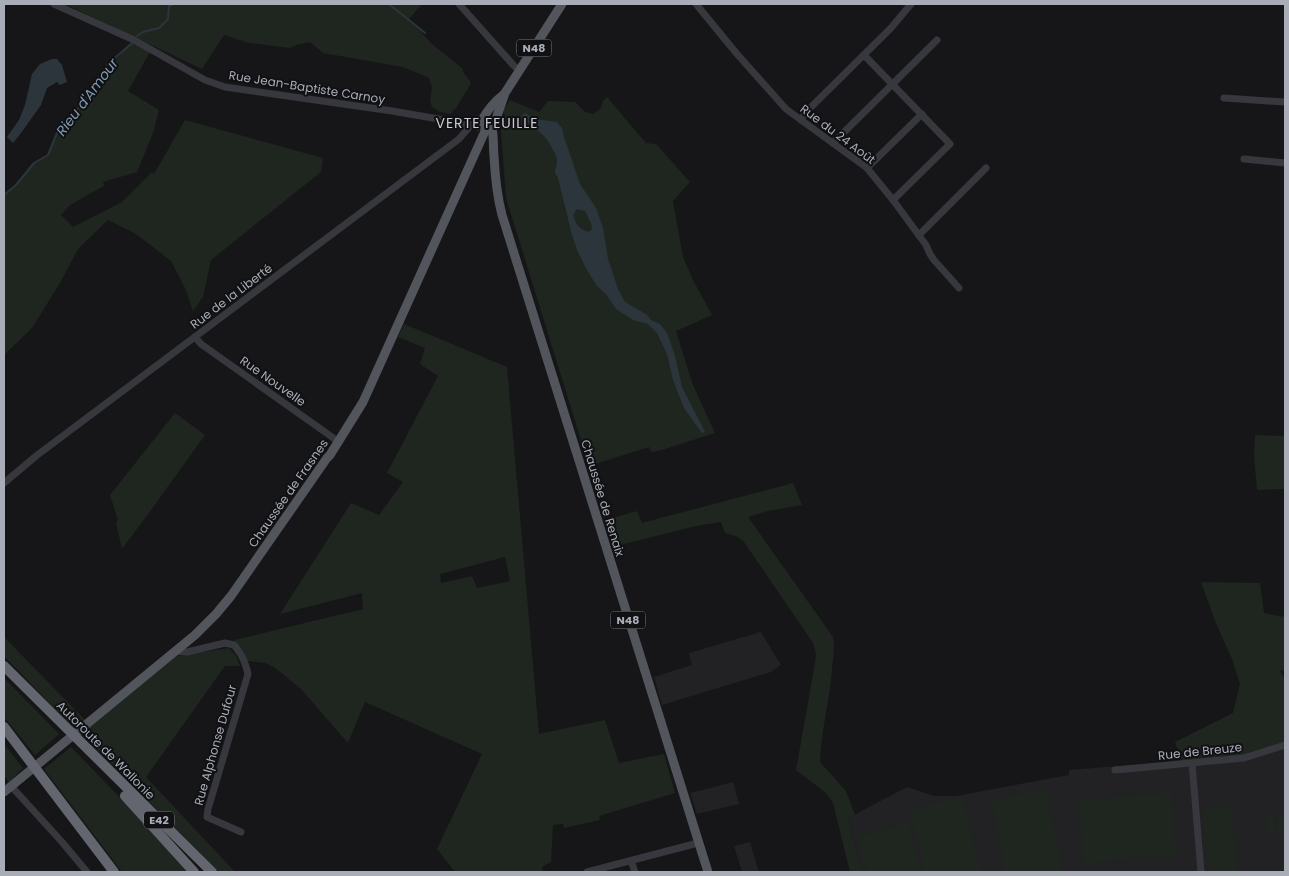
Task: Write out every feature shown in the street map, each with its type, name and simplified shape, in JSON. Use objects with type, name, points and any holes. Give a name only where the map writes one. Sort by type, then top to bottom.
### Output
[{"type":"highway","name":"Autoroute de Wallonie","points":[[4,666],[212,872]]},
{"type":"highway","points":[[4,727],[114,872]]},
{"type":"highway","points":[[106,768],[123,793],[194,872]]},
{"type":"main road","name":"N48","points":[[505,93],[496,124],[486,124],[488,110],[505,93],[562,4]]},
{"type":"main road","name":"Chaussée de Renaix","points":[[486,124],[494,139],[498,197],[502,215],[708,872]]},
{"type":"main road","name":"Chaussée de Frasnes","points":[[7,789],[195,635],[225,605],[339,442],[362,402],[472,162],[486,124]]},
{"type":"main road","points":[[472,162],[481,152],[487,152],[494,157]]},
{"type":"street","name":"Rue Jean-Baptiste Carnoy","points":[[54,4],[121,33],[205,80],[225,87],[392,111],[471,125]]},
{"type":"street","points":[[459,4],[515,67],[520,70]]},
{"type":"street","name":"Rue du 24 Août","points":[[696,4],[786,109],[867,168],[919,235],[934,260],[959,288]]},
{"type":"street","points":[[800,120],[892,28],[911,4]]},
{"type":"street","points":[[833,143],[937,40]]},
{"type":"street","points":[[864,55],[950,144],[893,200]]},
{"type":"street","points":[[1224,98],[1285,102]]},
{"type":"street","points":[[867,168],[922,114]]},
{"type":"street","points":[[471,125],[486,124]]},
{"type":"street","name":"Rue de la Liberté","points":[[4,483],[34,458],[459,138],[471,125]]},
{"type":"street","points":[[1244,159],[1285,163]]},
{"type":"street","points":[[919,235],[986,168]]},
{"type":"street","name":"Rue Nouvelle","points":[[195,337],[202,344],[339,442]]},
{"type":"street","name":"Rue Alphonse Dufour","points":[[175,651],[187,652],[225,643],[234,645],[246,664],[248,674],[206,817],[241,832]]},
{"type":"street","name":"Rue de Breuze","points":[[1116,770],[1244,758],[1285,745]]},
{"type":"street","points":[[1192,763],[1201,872]]},
{"type":"street","points":[[7,789],[62,842],[87,872]]},
{"type":"street","points":[[587,872],[698,843]]},
{"type":"street","points":[[631,861],[635,872]]},
{"type":"shaded area","points":[[65,4],[422,4],[409,19],[432,44],[463,69],[463,72],[470,81],[470,85],[456,108],[450,114],[438,111],[432,107],[430,101],[432,87],[429,78],[403,67],[323,53],[310,42],[290,48],[249,43],[224,35],[202,69]]},
{"type":"shaded area","points":[[134,40],[151,50],[128,91],[159,110],[153,133],[137,172],[103,182],[104,186],[70,205],[61,215],[73,227],[122,202],[152,172],[154,174],[185,120],[323,158],[321,172],[211,260],[203,297],[193,311],[185,288],[171,261],[136,234],[108,220],[78,249],[60,283],[32,328],[4,355],[4,195],[34,163],[48,155],[59,128],[71,119],[98,79]]},
{"type":"shaded area","points":[[57,59],[62,65],[67,82],[60,85],[57,82],[47,88],[41,105],[13,143],[7,137],[19,120],[25,105],[32,74],[40,64]]},
{"type":"shaded area","points":[[607,97],[646,143],[656,144],[690,182],[673,201],[683,257],[712,315],[676,331],[693,385],[715,433],[662,450],[651,452],[649,447],[589,466],[506,198],[501,131],[505,116],[503,110],[510,100],[539,112],[548,101],[575,102],[585,112],[593,114],[601,108],[603,101]]},
{"type":"shaded area","points":[[525,113],[535,119],[557,122],[562,128],[580,184],[596,208],[603,228],[608,259],[618,289],[625,302],[660,324],[667,333],[675,356],[682,387],[705,432],[702,433],[684,408],[673,380],[667,354],[657,333],[648,324],[633,320],[616,309],[606,294],[597,286],[587,270],[572,235],[558,178],[555,173],[556,155],[543,135],[521,116]],"holes":[[[577,209],[585,211],[591,223],[592,229],[589,232],[578,226],[573,215]]]},
{"type":"shaded area","points":[[404,324],[507,367],[539,734],[605,720],[619,763],[664,754],[675,793],[599,816],[600,820],[564,828],[563,824],[553,825],[551,862],[542,867],[543,872],[455,872],[437,849],[482,754],[365,702],[348,743],[301,689],[274,667],[265,663],[248,661],[234,640],[363,609],[362,593],[280,614],[351,503],[379,515],[403,482],[387,473],[438,376],[420,364],[425,348],[398,337]],"holes":[[[505,557],[510,581],[477,588],[472,576],[441,583],[440,574]]]},
{"type":"shaded area","points":[[175,413],[205,435],[122,549],[116,523],[118,520],[110,495]]},
{"type":"shaded area","points":[[1255,435],[1285,436],[1285,489],[1257,490],[1254,456]]},
{"type":"shaded area","points":[[793,483],[802,505],[768,511],[748,517],[833,637],[834,649],[831,681],[820,762],[846,791],[855,815],[848,818],[862,872],[850,872],[833,803],[826,793],[796,770],[815,663],[816,654],[813,643],[744,542],[738,537],[725,533],[721,522],[696,526],[612,547],[605,520],[637,511],[642,523]]},
{"type":"shaded area","points":[[1201,582],[1260,583],[1264,613],[1285,617],[1285,670],[1280,671],[1285,679],[1285,742],[1250,754],[1182,761],[1175,742],[1233,713],[1240,684]]},
{"type":"shaded area","points":[[761,632],[781,665],[771,672],[662,705],[654,677],[692,665],[689,653]]},
{"type":"shaded area","points":[[4,637],[88,723],[77,732],[4,656]]},
{"type":"shaded area","points":[[229,648],[236,656],[240,666],[225,666],[146,777],[235,872],[219,872],[82,732],[177,656]]},
{"type":"shaded area","points":[[4,678],[59,734],[35,755],[4,717]]},
{"type":"shaded area","points":[[1285,742],[1285,872],[862,872],[848,818],[907,787],[934,796],[956,796],[1069,775],[1069,770],[1182,761]]},
{"type":"shaded area","points":[[4,744],[23,768],[9,782],[4,775]]},
{"type":"shaded area","points":[[71,747],[163,842],[189,872],[122,872],[44,769]]},
{"type":"shaded area","points":[[733,782],[739,804],[697,814],[690,793]]},
{"type":"shaded area","points":[[1046,789],[1063,872],[1005,872],[991,800]]},
{"type":"shaded area","points":[[1172,792],[1176,855],[1084,863],[1077,800]]},
{"type":"shaded area","points":[[963,797],[981,872],[926,872],[910,810]]},
{"type":"shaded area","points":[[1232,806],[1237,872],[1208,872],[1203,807]]},
{"type":"shaded area","points":[[1285,816],[1285,833],[1278,834],[1277,817]]},
{"type":"shaded area","points":[[1266,817],[1275,817],[1276,834],[1267,835]]},
{"type":"shaded area","points":[[909,823],[921,872],[867,872],[858,836]]},
{"type":"shaded area","points":[[750,842],[759,872],[742,872],[734,846]]},
{"type":"waterway","name":"Rieu d'Amour","points":[[137,36],[143,32],[159,28],[168,19],[169,6],[174,4]]},
{"type":"waterway","points":[[389,4],[425,33]]},
{"type":"waterway","name":"Rieu d'Amour","points":[[4,195],[16,185],[34,163],[48,155],[59,128],[71,119],[107,65],[132,43]]},
{"type":"district","name":"VERTE FEUILLE","points":[[487,123]]}]
